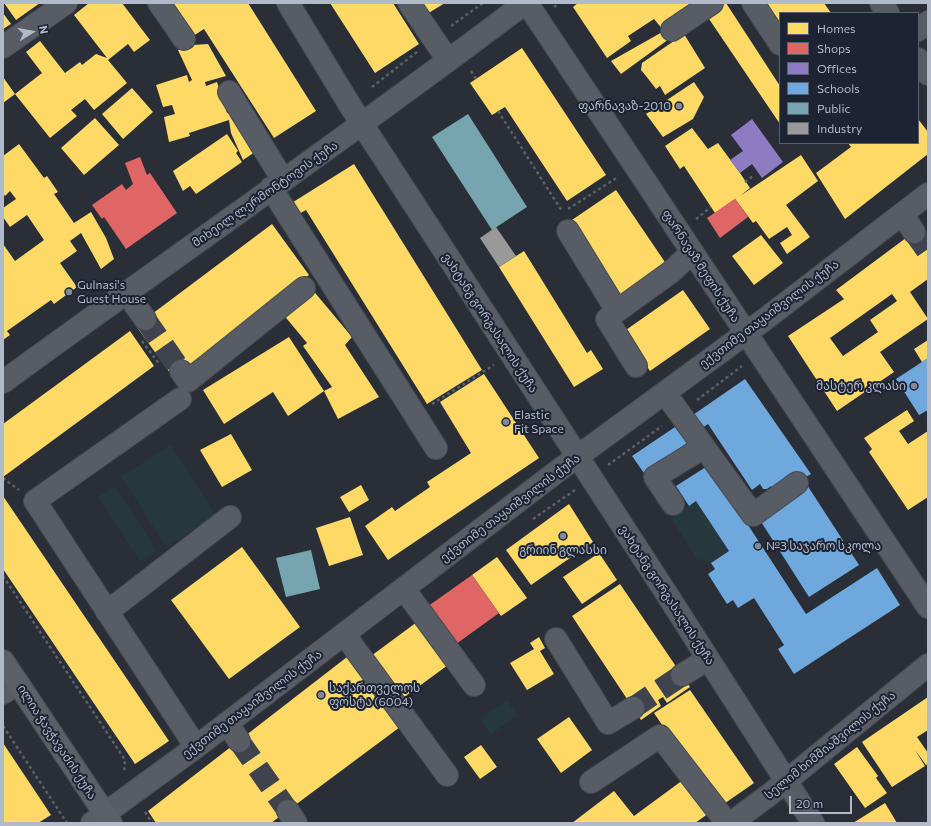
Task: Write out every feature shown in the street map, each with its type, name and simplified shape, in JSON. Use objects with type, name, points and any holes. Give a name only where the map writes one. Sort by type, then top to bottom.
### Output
[{"type":"main road","name":"ილია ჭავჭავაძის ქუჩა","points":[[3,661],[10,688],[103,820]]},
{"type":"street","points":[[3,47],[66,3]]},
{"type":"street","points":[[159,3],[184,40]]},
{"type":"street","name":"ვახტანგ გორგასალის ქუჩა","points":[[288,3],[362,124],[813,823]]},
{"type":"street","points":[[409,3],[448,60]]},
{"type":"street","name":"მიხეილ ლერმონტოვის ქუჩა","points":[[3,382],[277,184],[348,136],[362,124],[526,3]]},
{"type":"street","name":"ფარნავაზ მეფის ქუჩა","points":[[526,3],[928,607]]},
{"type":"street","points":[[672,30],[712,3]]},
{"type":"street","points":[[753,3],[779,42]]},
{"type":"street","points":[[881,3],[887,12]]},
{"type":"street","points":[[919,29],[928,22]]},
{"type":"street","points":[[919,60],[928,74]]},
{"type":"street","points":[[229,92],[277,184],[436,448]]},
{"type":"street","name":"ექვთიმე თაყაიშვილის ქუჩა","points":[[103,820],[196,747],[233,732],[344,634],[928,194]]},
{"type":"street","points":[[902,214],[914,232]]},
{"type":"street","points":[[568,231],[617,311]]},
{"type":"street","points":[[636,366],[607,319],[671,272],[692,252]]},
{"type":"street","points":[[172,370],[188,381],[304,288]]},
{"type":"street","points":[[126,292],[145,319]]},
{"type":"street","points":[[665,393],[753,515],[797,483]]},
{"type":"street","points":[[180,399],[35,501],[196,747]]},
{"type":"street","points":[[672,504],[656,477],[704,447]]},
{"type":"street","points":[[107,612],[230,518]]},
{"type":"street","points":[[404,589],[474,685]]},
{"type":"street","points":[[344,634],[447,775]]},
{"type":"street","points":[[556,639],[608,723],[633,708]]},
{"type":"street","points":[[682,675],[708,659]]},
{"type":"street","name":"სელიმ ხიმშიაშვილის ქუჩა","points":[[730,823],[786,781],[928,665]]},
{"type":"street","points":[[591,782],[660,736],[727,823]]},
{"type":"path","points":[[469,68],[476,79]]},
{"type":"path","points":[[498,111],[563,213],[635,166]]},
{"type":"path","points":[[745,182],[753,176]]},
{"type":"path","points":[[694,220],[711,207]]},
{"type":"path","points":[[141,340],[172,370]]},
{"type":"path","points":[[415,415],[493,365],[512,355]]},
{"type":"path","points":[[3,576],[125,760],[123,778],[129,773]]},
{"type":"path","points":[[3,726],[67,823]]},
{"type":"shaded area","points":[[171,445],[216,516],[166,547],[121,476]]},
{"type":"shaded area","points":[[115,486],[157,551],[140,562],[98,497]]},
{"type":"shaded area","points":[[696,501],[729,551],[711,563],[697,559],[671,518]]},
{"type":"shaded area","points":[[507,700],[518,715],[490,735],[480,719]]},
{"type":"building: Homes","points":[[4,3],[40,3],[16,20]]},
{"type":"building: Homes","points":[[89,3],[122,3],[150,40],[134,52],[128,44],[108,60],[127,83],[94,110],[85,99],[71,110],[77,116],[50,138],[15,94],[42,73],[26,52],[40,41],[65,73],[80,62],[82,65],[96,54],[107,58],[74,15]]},
{"type":"building: Homes","points":[[168,3],[248,3],[316,111],[274,138],[204,29],[190,38]]},
{"type":"building: Homes","points":[[330,3],[393,3],[419,44],[375,73]]},
{"type":"building: Homes","points":[[420,3],[445,3],[427,14]]},
{"type":"building: Homes","points":[[578,3],[694,3],[669,39],[621,74],[611,61],[664,31],[654,19],[628,36],[631,41],[607,58],[573,7]]},
{"type":"building: Homes","points":[[721,3],[726,3],[779,84],[779,123],[705,13]]},
{"type":"building: Homes","points":[[758,3],[824,3],[830,12],[779,12],[779,35]]},
{"type":"building: Homes","points":[[3,13],[11,24],[3,29]]},
{"type":"building: Homes","points":[[684,34],[705,68],[665,95],[660,86],[656,89],[641,70],[642,63]]},
{"type":"building: Homes","points":[[208,44],[226,76],[205,82],[206,86],[217,82],[227,113],[236,108],[258,150],[243,160],[231,133],[229,120],[189,133],[190,136],[169,142],[164,117],[175,114],[172,105],[163,107],[156,85],[187,75],[189,82],[192,80],[178,50],[193,45]]},
{"type":"building: Homes","points":[[522,48],[606,175],[567,201],[505,107],[492,115],[470,83]]},
{"type":"building: Homes","points":[[3,77],[15,94],[3,103]]},
{"type":"building: Homes","name":"ფარნავაზ-2010","points":[[694,82],[704,97],[693,119],[663,137],[646,114]]},
{"type":"building: Homes","points":[[132,88],[153,112],[123,139],[102,114]]},
{"type":"building: Homes","points":[[95,118],[119,145],[84,175],[61,148]]},
{"type":"building: Homes","points":[[919,120],[928,132],[928,154],[845,219],[816,173],[851,147],[849,144],[919,144]]},
{"type":"building: Homes","points":[[692,128],[708,149],[718,143],[740,173],[750,188],[740,196],[801,155],[818,181],[786,205],[810,237],[787,254],[780,243],[792,235],[787,227],[769,239],[756,221],[753,223],[735,199],[715,213],[684,166],[680,169],[665,146]]},
{"type":"building: Homes","points":[[227,134],[238,151],[236,153],[242,162],[196,194],[190,186],[183,191],[173,171]]},
{"type":"building: Homes","points":[[19,144],[44,178],[47,176],[58,192],[54,194],[74,223],[91,212],[106,238],[114,259],[101,269],[81,233],[70,241],[77,251],[60,263],[77,287],[54,304],[51,300],[7,331],[10,335],[3,340],[3,244],[15,261],[44,240],[27,215],[10,227],[3,217],[3,208],[16,199],[10,191],[5,196],[3,193],[3,156]]},
{"type":"building: Homes","points":[[354,164],[482,370],[427,404],[306,210],[297,215],[290,204]]},
{"type":"building: Homes","points":[[616,190],[669,268],[621,300],[569,222]]},
{"type":"building: Homes","points":[[272,224],[309,275],[173,377],[136,326]]},
{"type":"building: Homes","points":[[922,226],[928,235],[928,279],[910,292],[928,319],[880,352],[894,372],[837,411],[788,336],[844,299],[836,290]],"holes":[[[892,294],[897,301],[870,320],[878,332],[843,356],[830,338]]]},
{"type":"building: Homes","points":[[761,235],[783,263],[754,285],[732,256]]},
{"type":"building: Homes","points":[[524,251],[587,353],[591,350],[603,369],[574,387],[499,267]]},
{"type":"building: Homes","points":[[311,288],[352,337],[345,345],[379,397],[338,419],[324,391],[332,387],[303,346],[307,343],[282,313]]},
{"type":"building: Homes","points":[[683,290],[710,329],[650,371],[623,332]]},
{"type":"building: Homes","points":[[130,331],[154,366],[3,477],[3,424]]},
{"type":"building: Homes","points":[[289,337],[324,391],[288,416],[273,392],[224,424],[203,390]]},
{"type":"building: Homes","points":[[928,340],[928,358],[922,362],[914,349]]},
{"type":"building: Homes","points":[[484,374],[539,458],[388,560],[365,526],[392,507],[395,511],[430,487],[427,482],[471,453],[440,402]]},
{"type":"building: Homes","points":[[907,410],[914,421],[899,431],[908,444],[928,431],[928,497],[908,510],[869,452],[872,449],[864,438]]},
{"type":"building: Homes","points":[[231,434],[252,470],[222,487],[200,450]]},
{"type":"building: Homes","points":[[361,485],[369,500],[349,512],[340,497]]},
{"type":"building: Homes","points":[[3,496],[169,741],[135,764],[3,569]]},
{"type":"building: Homes","points":[[569,504],[593,542],[531,585],[506,550]]},
{"type":"building: Homes","points":[[350,517],[363,555],[329,566],[316,528]]},
{"type":"building: Homes","points":[[242,547],[300,627],[229,679],[171,600]]},
{"type":"building: Homes","points":[[599,553],[617,580],[582,604],[563,577]]},
{"type":"building: Homes","points":[[497,557],[527,598],[501,616],[472,575]]},
{"type":"building: Homes","points":[[620,584],[690,687],[667,703],[663,697],[658,700],[661,706],[641,720],[572,616]]},
{"type":"building: Homes","points":[[417,622],[448,665],[403,698],[371,656]]},
{"type":"building: Homes","points":[[539,637],[545,648],[540,651],[554,674],[527,690],[510,663],[534,649],[530,643]]},
{"type":"building: Homes","points":[[347,657],[400,727],[271,823],[156,823],[148,811]]},
{"type":"building: Homes","points":[[690,690],[754,783],[718,808],[654,713]]},
{"type":"building: Homes","points":[[928,697],[928,730],[917,737],[928,753],[928,764],[926,765],[915,750],[925,766],[892,787],[862,742]]},
{"type":"building: Homes","points":[[569,717],[592,750],[561,773],[537,739]]},
{"type":"building: Homes","points":[[3,743],[51,815],[38,823],[3,823]]},
{"type":"building: Homes","points":[[481,745],[497,767],[480,779],[464,757]]},
{"type":"building: Homes","points":[[857,747],[878,776],[876,778],[887,793],[865,808],[834,764]]},
{"type":"building: Homes","points":[[687,777],[712,811],[695,823],[572,823],[614,791],[634,816]]},
{"type":"building: Homes","points":[[885,803],[897,823],[853,823]]},
{"type":"building: Shops","points":[[140,157],[147,175],[150,173],[177,213],[126,249],[104,217],[102,219],[92,205],[122,184],[126,190],[133,184],[125,163]]},
{"type":"building: Shops","points":[[735,199],[748,217],[720,238],[707,218]]},
{"type":"building: Shops","points":[[472,575],[499,613],[452,647],[424,609]]},
{"type":"building: Offices","points":[[752,119],[783,162],[762,178],[752,164],[740,173],[730,160],[743,151],[731,135]]},
{"type":"building: Schools","points":[[928,358],[928,410],[919,415],[896,379]]},
{"type":"building: Schools","points":[[745,379],[811,474],[806,477],[797,475],[775,491],[771,486],[767,489],[763,489],[760,484],[752,490],[708,424],[699,430],[690,417]]},
{"type":"building: Schools","points":[[675,427],[687,443],[663,460],[646,476],[632,456]]},
{"type":"building: Schools","points":[[709,465],[806,614],[877,568],[900,605],[794,674],[778,649],[784,645],[754,598],[738,608],[733,600],[727,604],[708,574],[715,569],[711,563],[729,551],[696,501],[689,506],[676,486]]},
{"type":"building: Schools","points":[[807,485],[859,565],[809,597],[758,517]]},
{"type":"building: Public","points":[[468,114],[527,207],[492,230],[432,137]]},
{"type":"building: Public","points":[[311,550],[320,589],[286,597],[276,558]]},
{"type":"building: Industry","points":[[496,227],[516,256],[499,267],[480,238]]},
{"type":"tunnel","points":[[914,232],[928,252]]},
{"type":"tunnel","points":[[145,319],[181,371]]},
{"type":"tunnel","points":[[633,708],[682,675]]},
{"type":"tunnel","points":[[239,741],[288,811]]},
{"type":"place","name":"ფარნავაზ-2010","points":[[679,106]]},
{"type":"place","name":"Gulnasi's Guest House","points":[[69,292]]},
{"type":"place","name":"მასტერ კლასი","points":[[914,386]]},
{"type":"place","name":"Elastic Fit Space","points":[[506,422]]},
{"type":"place","name":"გრიინ გლასსი","points":[[563,536]]},
{"type":"place","name":"№3 საჯარო სკოლა","points":[[758,546]]},
{"type":"place","name":"საქართველოს ფოსტა (6004)","points":[[321,695]]}]
